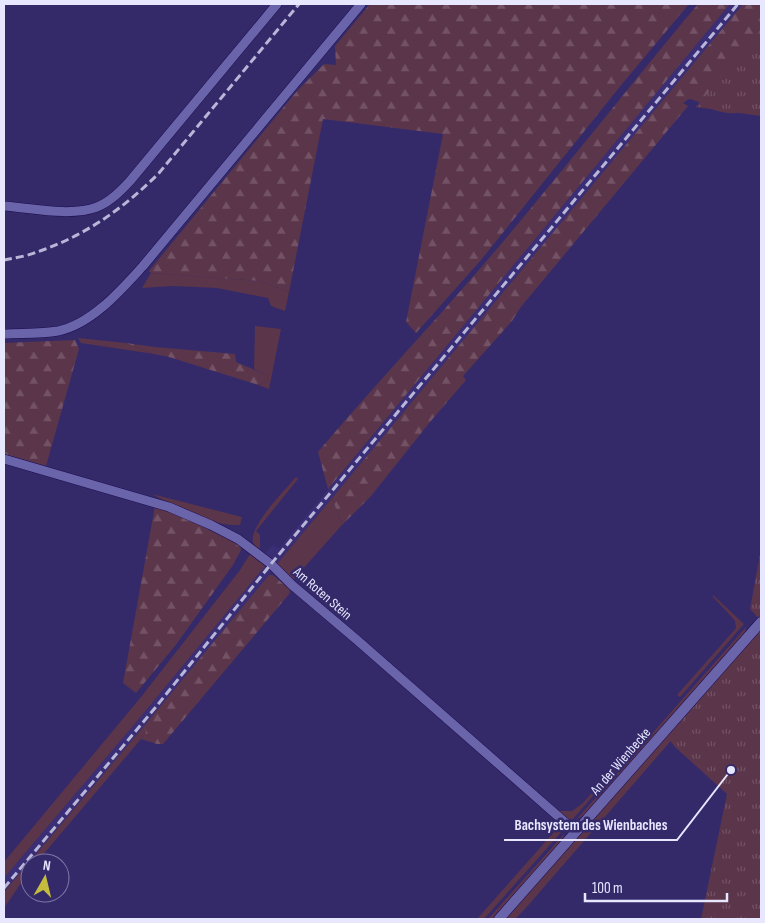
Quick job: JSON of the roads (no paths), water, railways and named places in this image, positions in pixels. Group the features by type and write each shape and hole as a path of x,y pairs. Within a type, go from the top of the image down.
{"street":[{"path":"4,206 78,211 96,207 108,201 130,181 277,4"},
{"path":"4,334 51,332 63,329 98,311 107,304 144,266 362,4"},
{"name":"Am Roten Stein","path":"4,459 169,507 238,539 271,564 292,585 358,640 576,832"},
{"name":"An der Wienbecke","path":"499,919 761,622"}],"railway":[{"path":"4,260 21,257 71,238 103,220 146,186 159,173 299,4"},
{"path":"4,888 155,708 271,564 738,4"}],"place":[{"name":"Bachsystem des Wienbaches","path":"731,770"}]}
